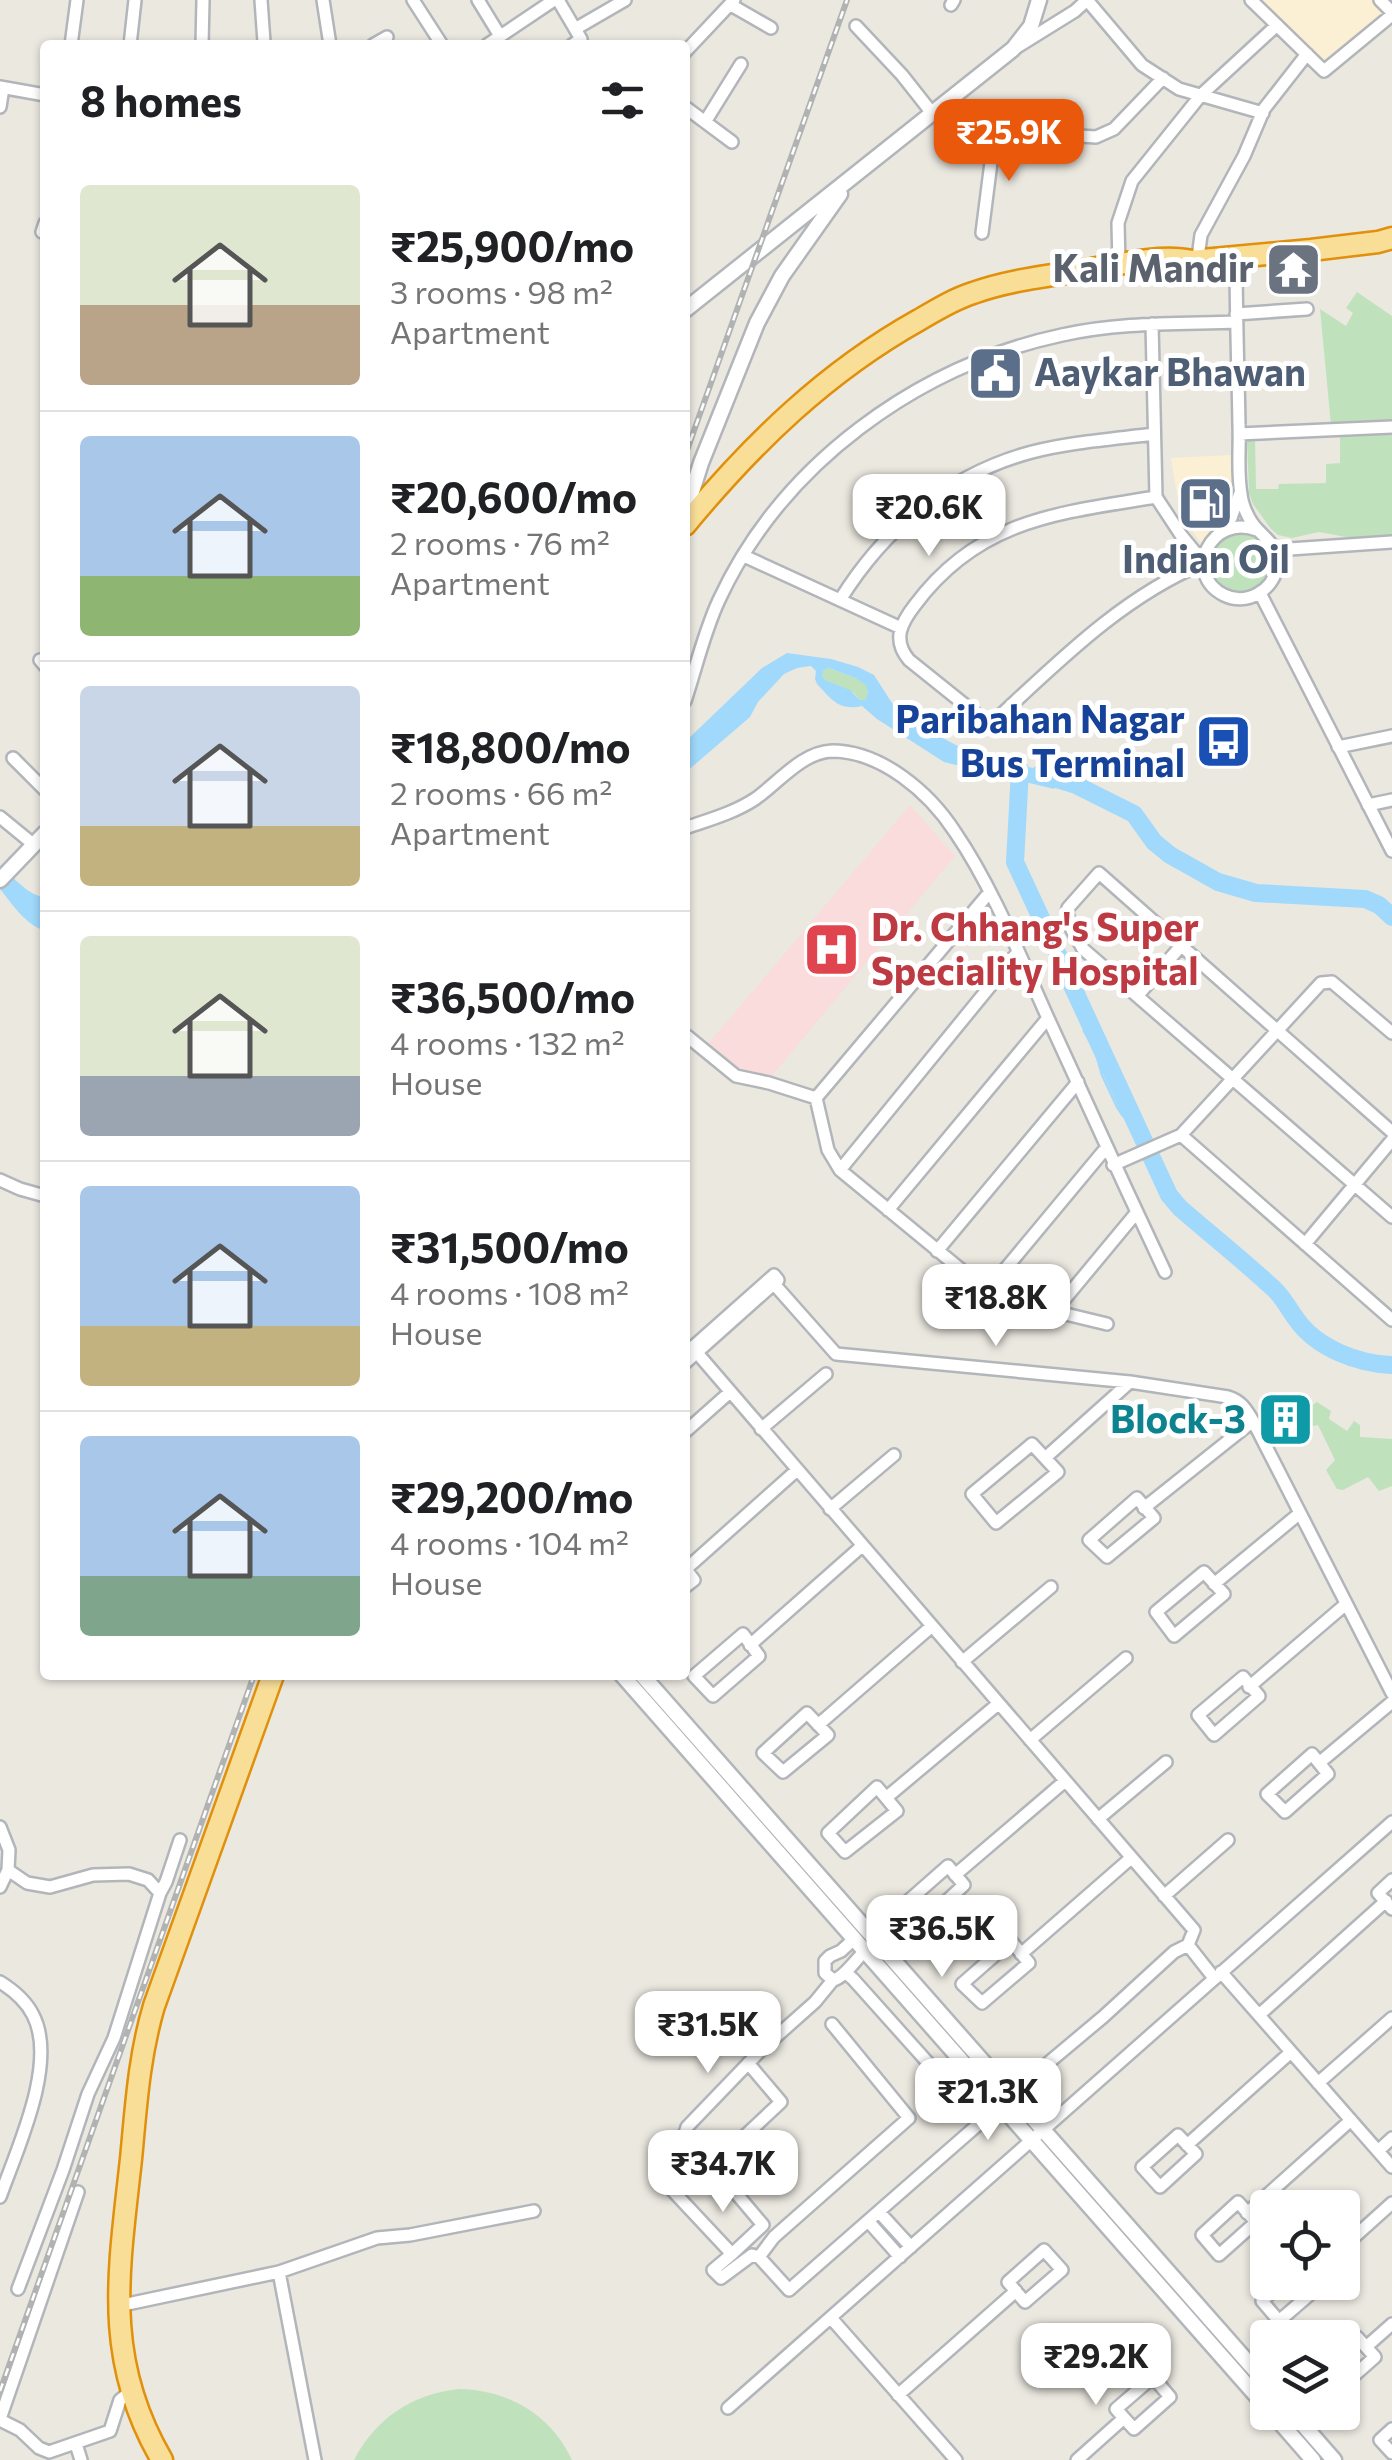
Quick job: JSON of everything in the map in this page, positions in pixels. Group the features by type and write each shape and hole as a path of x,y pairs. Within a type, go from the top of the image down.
{"highway":[{"path":"690,519 747,455 823,383 882,340 971,293 1023,279 1119,264 1392,229"},
{"path":"1190,254 1191,261 1392,238"},
{"path":"162,2460 141,2420 132,2392 121,2345 118,2306 142,2049 271,1680"}],"street":[{"path":"73,40 77,0"},
{"path":"131,40 135,0"},
{"path":"202,0 202,40"},
{"path":"261,0 264,40"},
{"path":"323,0 329,40"},
{"path":"413,0 439,40"},
{"path":"478,0 500,36"},
{"path":"494,40 556,0 580,40"},
{"path":"575,29 624,0"},
{"path":"1013,49 1030,26 1039,0"},
{"path":"690,306 1013,49 1087,0 1142,64 1162,78 1180,89 1262,114"},
{"path":"1251,0 1324,71 1392,13 1380,0"},
{"path":"690,47 733,3 770,28"},
{"path":"1119,264 1118,222 1132,181 1201,95 1277,25"},
{"path":"856,26 932,113"},
{"path":"383,40 387,38"},
{"path":"1190,254 1244,156 1262,114 1307,54"},
{"path":"705,122 741,64"},
{"path":"945,103 964,120 984,130 1096,137 1114,129 1162,78"},
{"path":"0,107 1,88 40,94"},
{"path":"690,111 732,142"},
{"path":"982,233 995,131"},
{"path":"690,498 757,322 782,276 852,177"},
{"path":"1204,563 1210,542 1231,518 1240,493 1236,256"},
{"path":"690,686 718,603 774,512 820,462 860,427 916,390 988,356 1038,340 1089,330 1307,309"},
{"path":"1152,324 1156,497 1204,563 1207,577 1220,593 1240,599 1260,593 1274,578 1277,564 1276,550 1258,530 1240,493"},
{"path":"1240,434 1392,427"},
{"path":"840,600 864,564 892,533 931,500 974,474 1050,448 1154,434"},
{"path":"1156,497 1052,514 991,538 935,581 912,609 901,628 899,641 906,656 990,725 1117,613 1177,574 1204,563"},
{"path":"1221,532 1239,526 1258,530"},
{"path":"1276,550 1392,542"},
{"path":"744,556 901,628"},
{"path":"1260,593 1392,851"},
{"path":"1338,748 1392,736"},
{"path":"690,826 753,800 790,770 827,751 850,753 876,762 900,775 924,796 956,832 989,892 1165,1272"},
{"path":"13,758 40,785"},
{"path":"1368,805 1392,800"},
{"path":"0,817 33,844"},
{"path":"0,880 40,838"},
{"path":"1392,1132 1098,873 1068,908 1077,940 1091,957 1392,1217"},
{"path":"816,1098 989,892"},
{"path":"1138,995 1181,946"},
{"path":"840,1170 1018,952"},
{"path":"1113,1164 1182,1135 1318,986 1329,981 1341,988 1392,1033"},
{"path":"888,1210 1048,1018"},
{"path":"690,1038 736,1076 816,1098"},
{"path":"937,1251 1078,1082"},
{"path":"816,1098 828,1150 840,1170 987,1290 1020,1303 1106,1324"},
{"path":"1182,1135 1392,1320"},
{"path":"1305,1244 1392,1140"},
{"path":"987,1290 1106,1148"},
{"path":"0,1180 40,1195"},
{"path":"1054,1312 1136,1212"},
{"path":"1011,2094 1174,1952 1188,1945 1194,1930 691,1351 774,1275 778,1280 774,1284 836,1354 1130,1382 1233,1398 1252,1420 1392,1693"},
{"path":"762,1429 826,1374"},
{"path":"1045,1458 1130,1382"},
{"path":"690,1428 730,1392"},
{"path":"1144,1508 1252,1420"},
{"path":"1032,1444 1045,1458 1058,1472 996,1523 972,1494 1032,1444"},
{"path":"830,1509 894,1455"},
{"path":"690,1565 797,1470"},
{"path":"1137,1498 1144,1508 1154,1518 1107,1557 1090,1540 1137,1498"},
{"path":"1214,1584 1300,1513"},
{"path":"750,1645 862,1546"},
{"path":"1204,1572 1214,1584 1224,1594 1174,1636 1156,1612 1204,1572"},
{"path":"962,1662 1051,1586"},
{"path":"1250,1686 1346,1604"},
{"path":"818,1725 932,1626"},
{"path":"743,1634 750,1645 758,1656 713,1696 694,1676 743,1634"},
{"path":"1030,1740 1126,1658"},
{"path":"1243,1677 1250,1686 1258,1696 1214,1734 1198,1715 1243,1677"},
{"path":"626,1680 859,1945 1250,2365"},
{"path":"646,1680 1011,2094 1037,2135 1250,2388"},
{"path":"1319,1763 1392,1702"},
{"path":"887,1797 998,1704"},
{"path":"807,1712 818,1725 828,1735 783,1772 762,1753 807,1712"},
{"path":"1312,1754 1319,1763 1328,1774 1285,1812 1267,1794 1312,1754"},
{"path":"1098,1819 1166,1762"},
{"path":"955,1876 1065,1781"},
{"path":"877,1786 887,1797 896,1811 844,1852 828,1834 877,1786"},
{"path":"728,2408 1392,1822"},
{"path":"0,1827 10,1850 8,1870 0,1887"},
{"path":"18,2289 88,2094 114,2038 180,1840"},
{"path":"1164,1896 1228,1840"},
{"path":"1022,1954 1131,1858"},
{"path":"948,1866 955,1876 964,1885 917,1928 898,1910 948,1866"},
{"path":"8,1870 27,1883 50,1888 93,1875 129,1874 148,1880 160,1893"},
{"path":"1259,2015 1389,1905 1378,1893 1392,1880"},
{"path":"1011,1942 1022,1954 1029,1963 982,2003 962,1984 1011,1942"},
{"path":"732,2254 673,2191 678,2154 687,2128 748,2063 815,2002 832,1980 846,1973 859,1945"},
{"path":"832,1980 825,1974 825,1961 859,1945"},
{"path":"1188,1945 1259,2015 1392,2167"},
{"path":"748,2063 781,2102 733,2147 726,2180 762,2226 713,2270 721,2278 752,2255 760,2257 789,2290 981,2122 846,1973"},
{"path":"0,1982 16,1992 33,2014 40,2038 40,2071 33,2105 0,2197"},
{"path":"1318,2083 1392,2018"},
{"path":"760,2257 774,2237 910,2118 832,2024"},
{"path":"1188,2145 1291,2052"},
{"path":"1247,2212 1351,2120"},
{"path":"1178,2134 1188,2145 1196,2154 1160,2187 1142,2167 1178,2134"},
{"path":"1378,2151 1392,2138"},
{"path":"78,2192 0,2419 20,2430 36,2446 54,2452 110,2431 120,2400 132,2392"},
{"path":"1238,2202 1247,2212 1256,2222 1220,2254 1202,2235 1238,2202"},
{"path":"1360,2232 1392,2203"},
{"path":"118,2306 279,2272 376,2238 410,2236 534,2211"},
{"path":"879,2212 911,2247"},
{"path":"868,2221 900,2257"},
{"path":"1044,2250 1062,2270 1026,2302 1016,2291 1008,2282 1044,2250"},
{"path":"279,2272 315,2460"},
{"path":"898,2395 1016,2291"},
{"path":"1264,2300 1279,2321 1303,2300"},
{"path":"831,2318 956,2460"},
{"path":"1366,2347 1392,2324"},
{"path":"1360,2340 1375,2357 1360,2370"},
{"path":"1152,2377 1170,2397 1134,2429 1124,2418 1116,2409 1152,2377"},
{"path":"1077,2460 1124,2418"},
{"path":"1392,2429 1380,2440 1392,2453"},
{"path":"1286,2430 1313,2460"},
{"path":"1308,2430 1334,2460"},
{"path":"76,2444 80,2460"}],"shaded area":[{"path":"1262,0 1382,0 1389,9 1324,60"},
{"name":"Indian Oil","path":"1231,455 1232,488 1226,508 1201,543 1185,521 1189,511 1177,495 1171,458"},
{"name":"Dr. Chhang's Super Speciality Hospital","path":"910,805 955,856 771,1077 736,1070 709,1043"}],"green space":[{"path":"1357,292 1392,316 1392,424 1331,425 1320,309 1346,326 1353,313 1346,308"},
{"path":"1392,434 1392,538 1319,532 1292,538 1278,535 1253,504 1247,439 1255,438 1256,489 1278,489 1279,484 1326,483 1326,464 1340,463 1340,436"},
{"path":"1241,533 1262,542 1271,563 1262,584 1241,593 1220,584 1211,563 1220,542"},
{"path":"829,668 867,685 865,700 825,680 822,675"},
{"path":"1317,1402 1331,1411 1329,1419 1347,1431 1354,1421 1360,1425 1360,1437 1392,1439 1392,1486 1379,1491 1368,1477 1343,1490 1337,1489 1326,1470 1335,1460 1318,1425 1305,1428 1297,1414"},
{"path":"459,2389 494,2394 526,2408 552,2430 572,2460 354,2460 373,2432 397,2411 426,2396"}],"water":[{"path":"787,653 831,659 874,675 892,703 971,753 1062,775 1054,789 944,762 862,706 836,703 817,684 816,671 811,666 784,674 758,702 750,717 690,769 690,737 762,668","holes":["829,668 866,685 868,693 865,700 860,700 822,675"]},
{"path":"0,866 40,896 40,929 25,919 0,889"}],"waterway":[{"path":"1020,770 1015,862 1169,1195 1274,1289 1316,1339 1352,1358 1392,1365"},
{"path":"1040,774 1076,785 1134,814 1154,842 1170,855 1218,882 1256,893 1365,899 1392,917"},
{"path":"1088,1016 1084,1031 1102,1075 1123,1116 1136,1125"}],"railway":[{"path":"690,442 847,0"},
{"path":"0,2391 252,1680"}],"place":[{"name":"Kali Mandir","path":"1293,269"},
{"name":"Aaykar Bhawan","path":"995,373"},
{"name":"Indian Oil","path":"1206,503"},
{"name":"Paribahan Nagar Bus Terminal","path":"1224,742"},
{"name":"Dr. Chhang's Super Speciality Hospital","path":"832,950"},
{"name":"Block-3","path":"1285,1420"}]}
